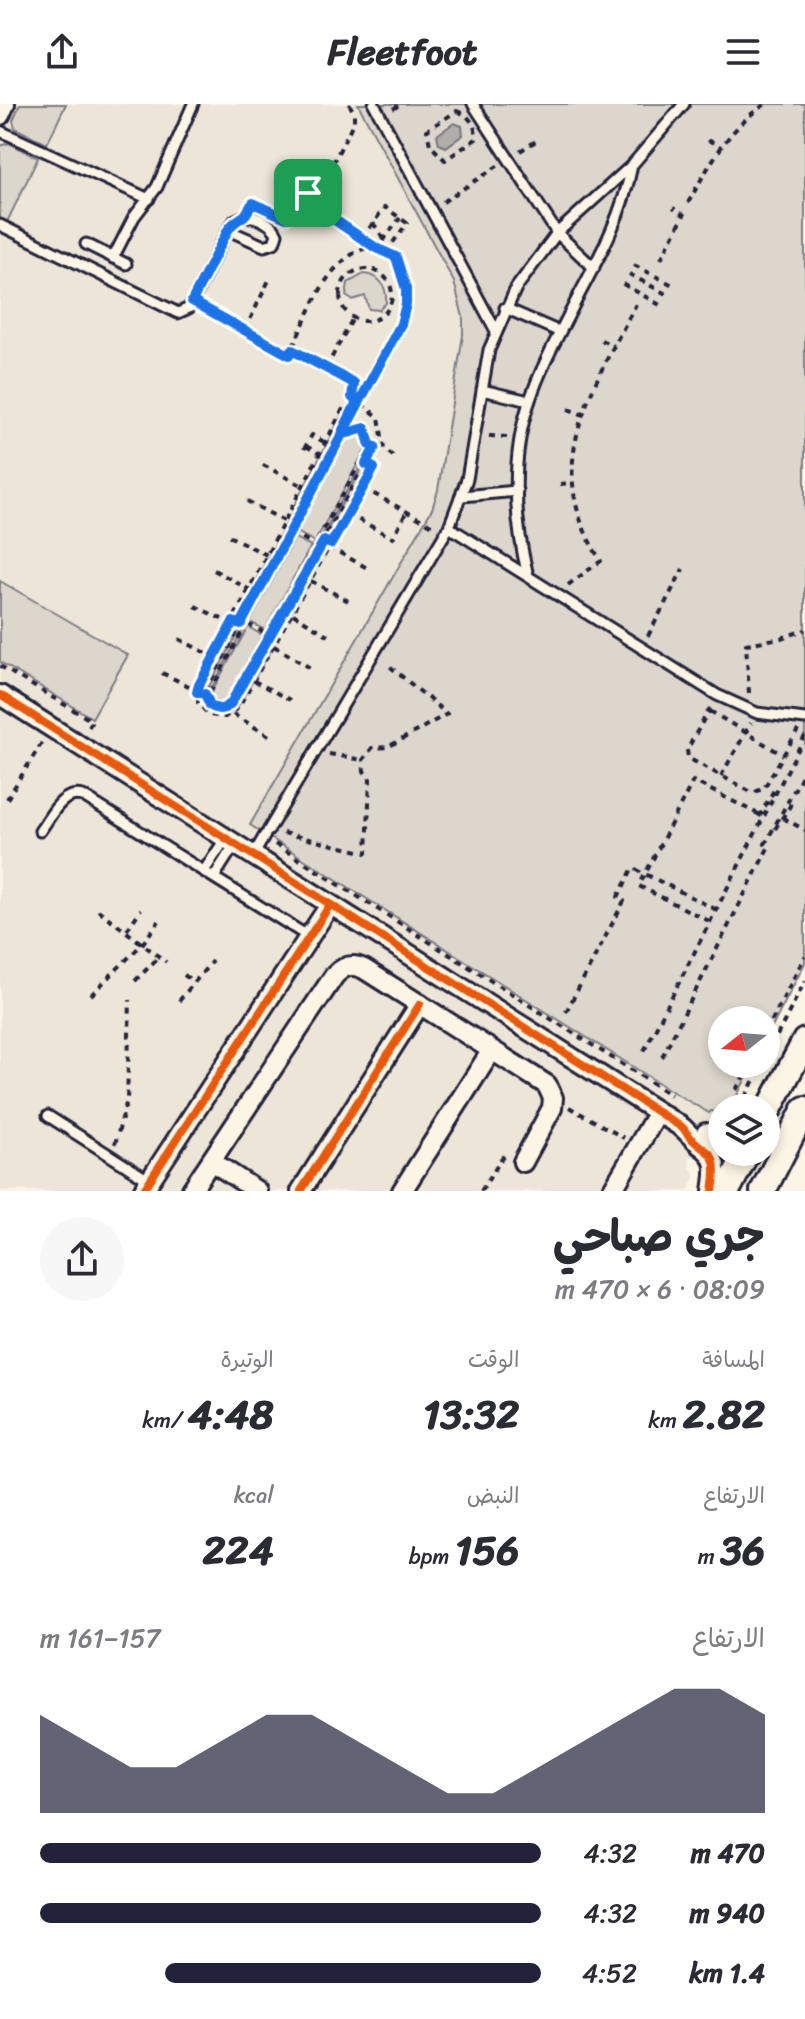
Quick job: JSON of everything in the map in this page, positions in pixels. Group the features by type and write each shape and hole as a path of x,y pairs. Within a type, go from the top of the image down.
{"main road":[{"path":"777,1094 805,1041"},
{"path":"763,1191 805,1109"},
{"path":"727,1191 740,1166"}],"street":[{"path":"0,115 5,104"},
{"path":"0,695 658,1112 701,1136 716,1165 713,1191"},
{"path":"146,1186 330,905"},
{"path":"191,1191 339,971 351,965 358,966 547,1085 553,1098 552,1108 523,1162"},
{"path":"301,1191 420,1004"},
{"path":"402,1191 492,1050"},
{"path":"612,1191 658,1112"},
{"path":"211,1161 257,1191"}],"lane":[{"path":"113,258 131,224 157,187 193,104"},
{"path":"374,104 496,331"},
{"path":"473,104 557,233 594,268"},
{"path":"253,856 448,530 462,496 482,390 496,331 505,308 528,268 557,233 632,165 684,104"},
{"path":"0,131 149,199"},
{"path":"528,576 519,533 517,491 521,438 529,401 620,213 632,165"},
{"path":"0,225 175,312 186,310 192,301 228,230 235,220 249,216 272,226 277,234 274,243 264,246 228,230"},
{"path":"86,244 126,264"},
{"path":"505,308 560,332"},
{"path":"482,390 529,401"},
{"path":"462,496 517,491"},
{"path":"448,530 528,576 717,695 757,713 804,719"},
{"path":"40,831 63,799 78,794 309,937"},
{"path":"204,871 230,841"},
{"path":"214,877 230,841"},
{"path":"48,1116 111,1156 146,1186"}],"path":[{"path":"205,694 244,625 334,448 346,431 365,428 370,445 286,608 228,700 222,704 215,703 211,690 346,431 357,402 401,324 406,304 406,289 396,257 317,208 316,197 352,126 354,112 349,104"},
{"path":"688,203 721,147 746,118 766,104"},
{"path":"457,111 470,119 476,139 445,160 432,147 427,130 457,111"},
{"path":"708,140 721,147"},
{"path":"431,210 536,141"},
{"path":"281,217 289,217 304,193 316,197"},
{"path":"192,301 289,355 335,269 356,254 382,249 407,223 385,207 362,238"},
{"path":"661,259 684,215 673,208"},
{"path":"382,249 383,241 400,218"},
{"path":"373,223 383,241"},
{"path":"634,265 673,285"},
{"path":"361,268 379,271 391,285 392,304 387,312 371,321 353,318 341,304 341,286 361,268"},
{"path":"629,274 668,295"},
{"path":"245,330 271,276"},
{"path":"623,284 662,306"},
{"path":"580,576 601,561 580,523 572,483 574,441 582,414 636,304"},
{"path":"326,368 353,318"},
{"path":"601,340 615,346"},
{"path":"292,350 354,383 352,397 379,417 384,449 393,456"},
{"path":"353,412 344,407 197,691 198,703 204,712 214,717 232,714 254,681 374,468 366,464"},
{"path":"568,409 582,414"},
{"path":"320,454 305,448 312,435 334,448"},
{"path":"475,435 521,438"},
{"path":"162,673 205,694 210,705 218,709 227,707 317,546 324,541 375,447 370,445"},
{"path":"263,465 303,486"},
{"path":"560,484 572,483"},
{"path":"363,488 448,530"},
{"path":"247,501 285,521"},
{"path":"348,514 393,538 407,511"},
{"path":"290,512 298,516"},
{"path":"292,532 317,546"},
{"path":"229,536 267,555"},
{"path":"324,541 371,570"},
{"path":"641,648 683,569"},
{"path":"214,570 259,591"},
{"path":"311,581 352,603"},
{"path":"195,606 232,623 244,625 312,669"},
{"path":"286,608 331,637"},
{"path":"748,688 746,644 805,630"},
{"path":"179,639 214,657"},
{"path":"267,832 367,853 370,779 364,771 363,760 372,748 388,747 446,715 387,664"},
{"path":"0,666 92,721 86,730"},
{"path":"254,681 290,700"},
{"path":"717,695 687,755 690,760 750,792 760,792 804,719"},
{"path":"204,712 210,705"},
{"path":"227,707 232,714 271,737"},
{"path":"709,710 783,755"},
{"path":"721,776 757,713"},
{"path":"644,1051 805,736"},
{"path":"7,799 40,745"},
{"path":"315,752 363,760"},
{"path":"662,1057 769,846 765,844 805,770"},
{"path":"709,921 639,886 693,781 760,815"},
{"path":"760,822 760,815 771,793 777,789"},
{"path":"773,830 790,806 791,797"},
{"path":"783,818 805,830"},
{"path":"267,832 671,1095"},
{"path":"566,1012 624,901 618,897 633,868 715,909"},
{"path":"126,931 141,909"},
{"path":"98,910 166,962"},
{"path":"91,995 143,943 159,921"},
{"path":"135,981 160,956"},
{"path":"779,1006 805,956"},
{"path":"179,1001 212,961"},
{"path":"184,975 194,982"},
{"path":"780,1030 805,981"},
{"path":"111,1156 127,1100 130,1000"},
{"path":"736,1090 742,1078"},
{"path":"553,1098 638,1146"}],"shaded area":[{"path":"0,104 805,104 805,963 780,1012 780,1006 708,1006 708,1078 746,1078 738,1094 708,1094 708,1129 694,1157 689,1156 690,1167 696,1176 688,1191 0,1191"},
{"path":"20,104 66,104 47,144 15,128 13,120"},
{"path":"358,104 805,104 805,963 780,1012 780,1006 708,1006 708,1078 746,1078 738,1094 708,1094 708,1112 250,825 432,509 438,490 463,335 463,317 454,282"},
{"path":"454,123 462,126 463,135 446,147 439,144 437,135"},
{"path":"9,143 38,158 7,222 0,219 0,146"},
{"path":"364,274 375,277 384,287 386,303 379,310 369,309 365,296 352,300 346,296 348,283"},
{"path":"345,409 351,412 333,446 327,443"},
{"path":"364,430 368,445 315,542 297,532 349,434"},
{"path":"343,432 346,433 296,528 294,526"},
{"path":"326,446 331,449 297,513 292,510"},
{"path":"371,447 373,448 317,544"},
{"path":"367,466 372,469 330,543 326,540"},
{"path":"291,515 296,517 258,589 253,586"},
{"path":"290,534 292,535 245,621"},
{"path":"295,538 311,546 265,630 250,622"},
{"path":"324,543 329,546 292,611 287,608"},
{"path":"315,547 317,549 266,635"},
{"path":"0,581 128,655 92,718 0,662"},
{"path":"233,624 238,627 203,691 199,691"},
{"path":"241,627 244,628 209,693 217,705 229,700 264,638 267,639 230,702 223,707 214,706 209,703 206,692"},
{"path":"248,627 262,635 227,698 222,702 215,701 213,689"},
{"path":"268,642 274,645 238,706 230,713 228,708"}],"cycle path":[{"path":"0,695 683,1128 713,1158 713,1191"},
{"path":"143,1191 330,905"},
{"path":"301,1191 420,1004"}],"route":[{"path":"308,193 302,194 291,215 286,218 250,204 244,216 235,220 228,230 192,301 289,355 292,350 354,383 352,397 357,402 343,430 348,433 365,428 370,445 375,447 366,464 374,468 331,544 324,541 231,703 218,709 210,705 205,694 197,692 199,685 233,622 240,626 357,402 401,324 406,304 404,277 396,257 376,248 317,208 316,197 308,193"}]}
